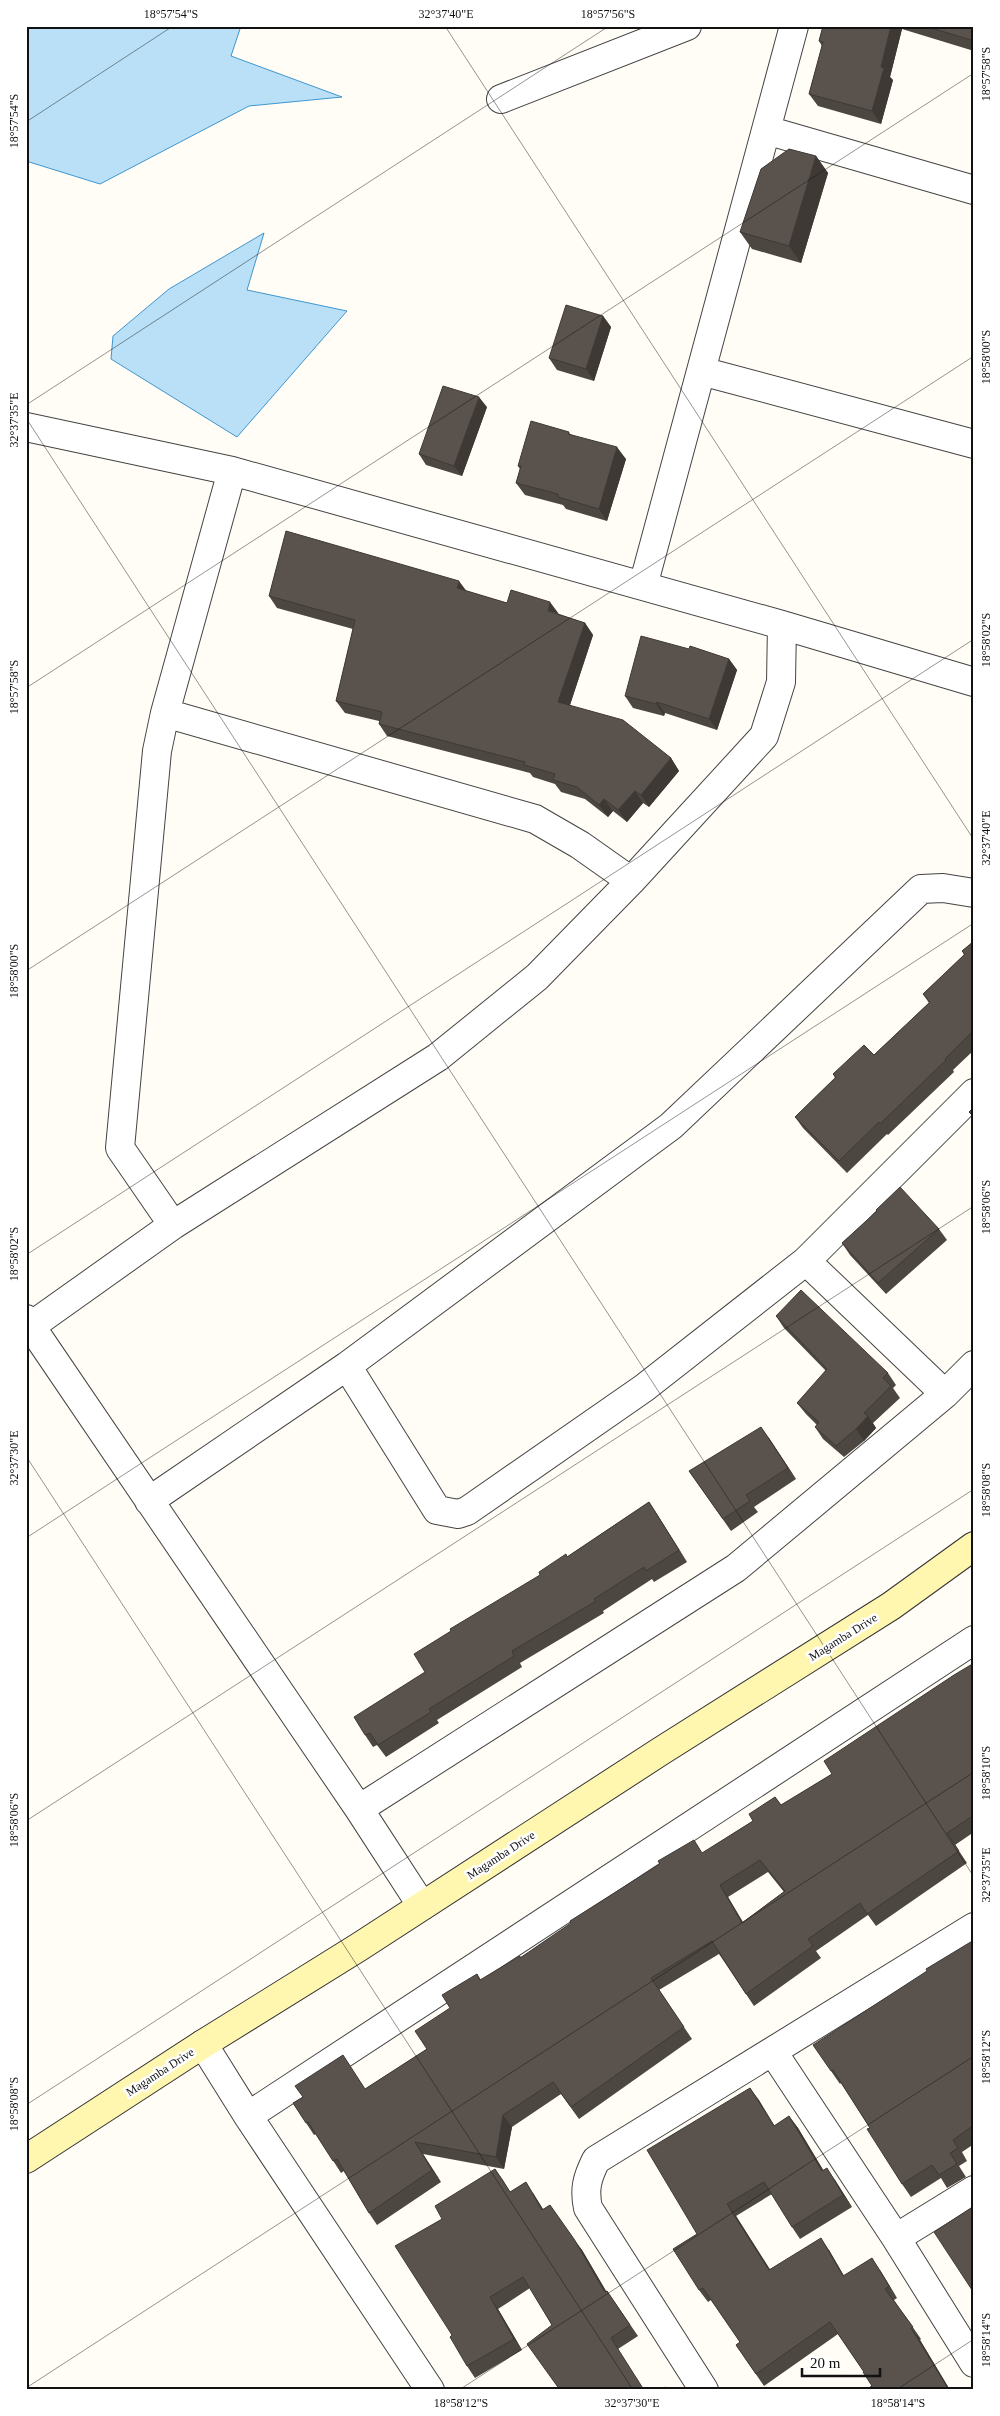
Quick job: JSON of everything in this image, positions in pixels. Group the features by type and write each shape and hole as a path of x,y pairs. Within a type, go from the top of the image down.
{"street":[{"path":"501,99 687,26"},
{"path":"643,586 794,26"},
{"path":"766,130 974,190"},
{"path":"701,371 974,444"},
{"path":"26,427 232,471 782,625 974,682"},
{"path":"172,1225 120,1148 157,750 165,712 232,471"},
{"path":"422,1906 359,1809 29,1322 172,1225 438,1057 537,977 631,881 764,736 781,682 782,625"},
{"path":"165,712 535,820 580,846 631,881"},
{"path":"149,1501 347,1366 672,1126 921,890 943,888 974,893"},
{"path":"347,1366 437,1510 458,1514 476,1506 636,1394 806,1261 974,1093"},
{"path":"806,1261 945,1394"},
{"path":"359,1809 736,1568 945,1394 974,1365"},
{"name":"Magamba Drive","path":"26,2159 661,1751 891,1606 974,1546"},
{"path":"248,2116 974,1640"},
{"path":"704,2390 599,2229 588,2208 585,2196 586,2180 596,2160 974,1927"},
{"path":"203,2044 248,2116 430,2390"},
{"path":"772,2052 896,2238 974,2362"},
{"path":"896,2238 974,2190"}],"water":[{"path":"26,26 241,26 231,56 342,97 249,106 100,184 26,161"},
{"path":"264,233 247,290 347,311 237,437 111,359 113,336 169,289"}],"building":[{"path":"823,26 891,26 881,67 884,68 872,111 809,94 823,42 819,41"},
{"path":"925,26 974,26 974,41"},
{"path":"789,149 816,156 789,246 740,232 761,169"},
{"path":"566,305 603,316 586,369 549,358"},
{"path":"443,386 479,397 454,466 419,454"},
{"path":"531,421 569,432 568,434 617,447 599,509 558,497 558,494 516,483 521,466 518,466"},
{"path":"286,531 459,581 457,588 507,603 511,590 550,602 548,611 585,623 558,702 623,720 671,758 641,795 635,791 618,810 604,799 599,805 577,787 553,780 555,774 524,765 525,762 379,724 382,712 336,701 355,620 269,596"},
{"path":"641,636 689,649 690,646 729,659 709,719 657,702 656,704 625,696"},
{"path":"974,941 974,1030 946,1060 839,1161 795,1117 836,1077 833,1074 864,1045 874,1055 930,1002 923,994 965,954 962,951"},
{"path":"974,1107 974,1117 969,1112"},
{"path":"900,1187 939,1229 878,1283 842,1243"},
{"path":"801,1290 888,1373 883,1378 891,1386 864,1413 868,1416 836,1446 815,1427 819,1422 797,1403 827,1369 776,1316"},
{"path":"761,1427 788,1468 746,1495 750,1501 723,1519 689,1471"},
{"path":"649,1502 679,1550 646,1571 644,1567 594,1599 596,1601 512,1651 514,1656 429,1709 431,1712 378,1745 370,1733 365,1735 354,1717 425,1672 414,1654 451,1631 450,1629 540,1575 539,1572 566,1554 567,1557"},
{"path":"974,1663 974,1815 947,1833 959,1851 867,1914 860,1903 808,1939 813,1946 746,1994 712,1941 651,1978 684,2027 571,2107 553,2082 503,2115 496,2157 415,2142 432,2170 369,2213 337,2159 333,2161 308,2122 306,2123 293,2103 303,2097 295,2086 343,2055 365,2089 427,2049 415,2031 450,2008 442,1995 477,1974 480,1980 520,1956 520,1958 571,1923 570,1921 660,1864 658,1861 694,1840 702,1853 753,1821 749,1814 775,1797 781,1805 832,1774 824,1761","holes":["760,1860 785,1891 742,1923 720,1885"]},
{"path":"974,1940 974,2125 953,2140 958,2148 950,2153 957,2164 939,2175 932,2165 902,2184 867,2129 870,2128 833,2070 831,2071 813,2045 927,1971 926,1969"},
{"path":"750,2088 774,2126 789,2116 822,2171 827,2168 843,2195 792,2227 764,2182 727,2204 769,2270 821,2238 843,2276 872,2258 889,2286 885,2289 913,2327 911,2328 949,2390 865,2390 872,2386 830,2322 756,2374 736,2345 740,2342 703,2288 699,2290 673,2249 697,2234 647,2150"},
{"path":"495,2169 510,2192 526,2182 542,2210 550,2205 574,2239 605,2292 607,2291 630,2325 611,2338 644,2390 560,2390 527,2344 552,2325 523,2277 490,2297 514,2339 467,2366 450,2337 452,2335 395,2246 442,2219 435,2206"},
{"path":"974,2206 974,2293 934,2232"}]}
